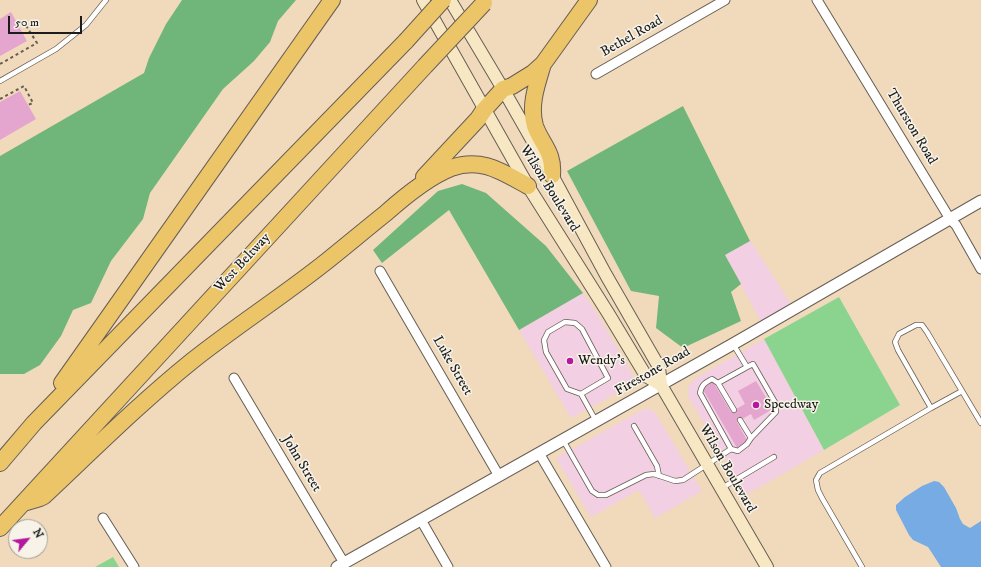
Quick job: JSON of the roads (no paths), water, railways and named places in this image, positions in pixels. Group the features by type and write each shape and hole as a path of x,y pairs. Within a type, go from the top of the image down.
{"highway":[{"path":"34,423 332,0"},
{"path":"0,463 34,423 406,41 443,0"},
{"path":"552,175 551,158 535,126 533,116 536,86 544,64 589,0"},
{"name":"West Beltway","path":"0,528 425,66 486,2"},
{"path":"411,192 478,119 503,89 512,86 544,64"},
{"path":"23,504 44,496 149,398 192,361 325,262 411,192 440,173 465,165 480,165 494,168 528,186"}],"main road":[{"name":"Wilson Boulevard","path":"423,0 528,186 646,376 661,385"},
{"name":"Wilson Boulevard","path":"450,0 552,175 606,275 659,367 661,385 767,567"}],"street":[{"name":"Bethel Road","path":"596,74 725,0"},
{"name":"Thurston Road","path":"817,0 981,269"},
{"name":"Firestone Road","path":"341,565 734,344 981,201"},
{"name":"Luke Street","path":"380,271 499,476"},
{"name":"John Street","path":"234,378 341,565"},
{"path":"540,454 606,567"},
{"path":"103,518 134,567"},
{"path":"421,520 448,567"}],"lane":[{"path":"0,81 56,49 86,24 106,0"},
{"path":"581,394 608,378 582,329 575,323 565,322 548,332 544,340 546,352 567,389 581,394 596,421"},
{"path":"931,408 895,342 899,334 916,325 922,326 927,332 981,423"},
{"path":"734,344 747,367"},
{"path":"563,440 592,491 598,495 606,495 646,475 654,474 675,481 683,480 731,449 738,451 747,444 776,412 776,404 753,364 719,386"},
{"path":"731,449 729,440 716,416 704,396 700,393 701,387 712,379 719,386 724,397 732,408"},
{"path":"862,567 820,494 816,480 820,473 962,391"},
{"path":"740,420 744,431 751,438"},
{"path":"634,426 657,466 659,476"},
{"path":"721,489 774,457"}],"water":[{"path":"934,481 939,482 944,487 963,524 970,528 981,521 981,567 941,567 928,547 913,540 909,535 896,510 896,505 922,486"}],"place":[{"name":"Wendy's","path":"570,361"},
{"name":"Speedway","path":"756,405"}]}
